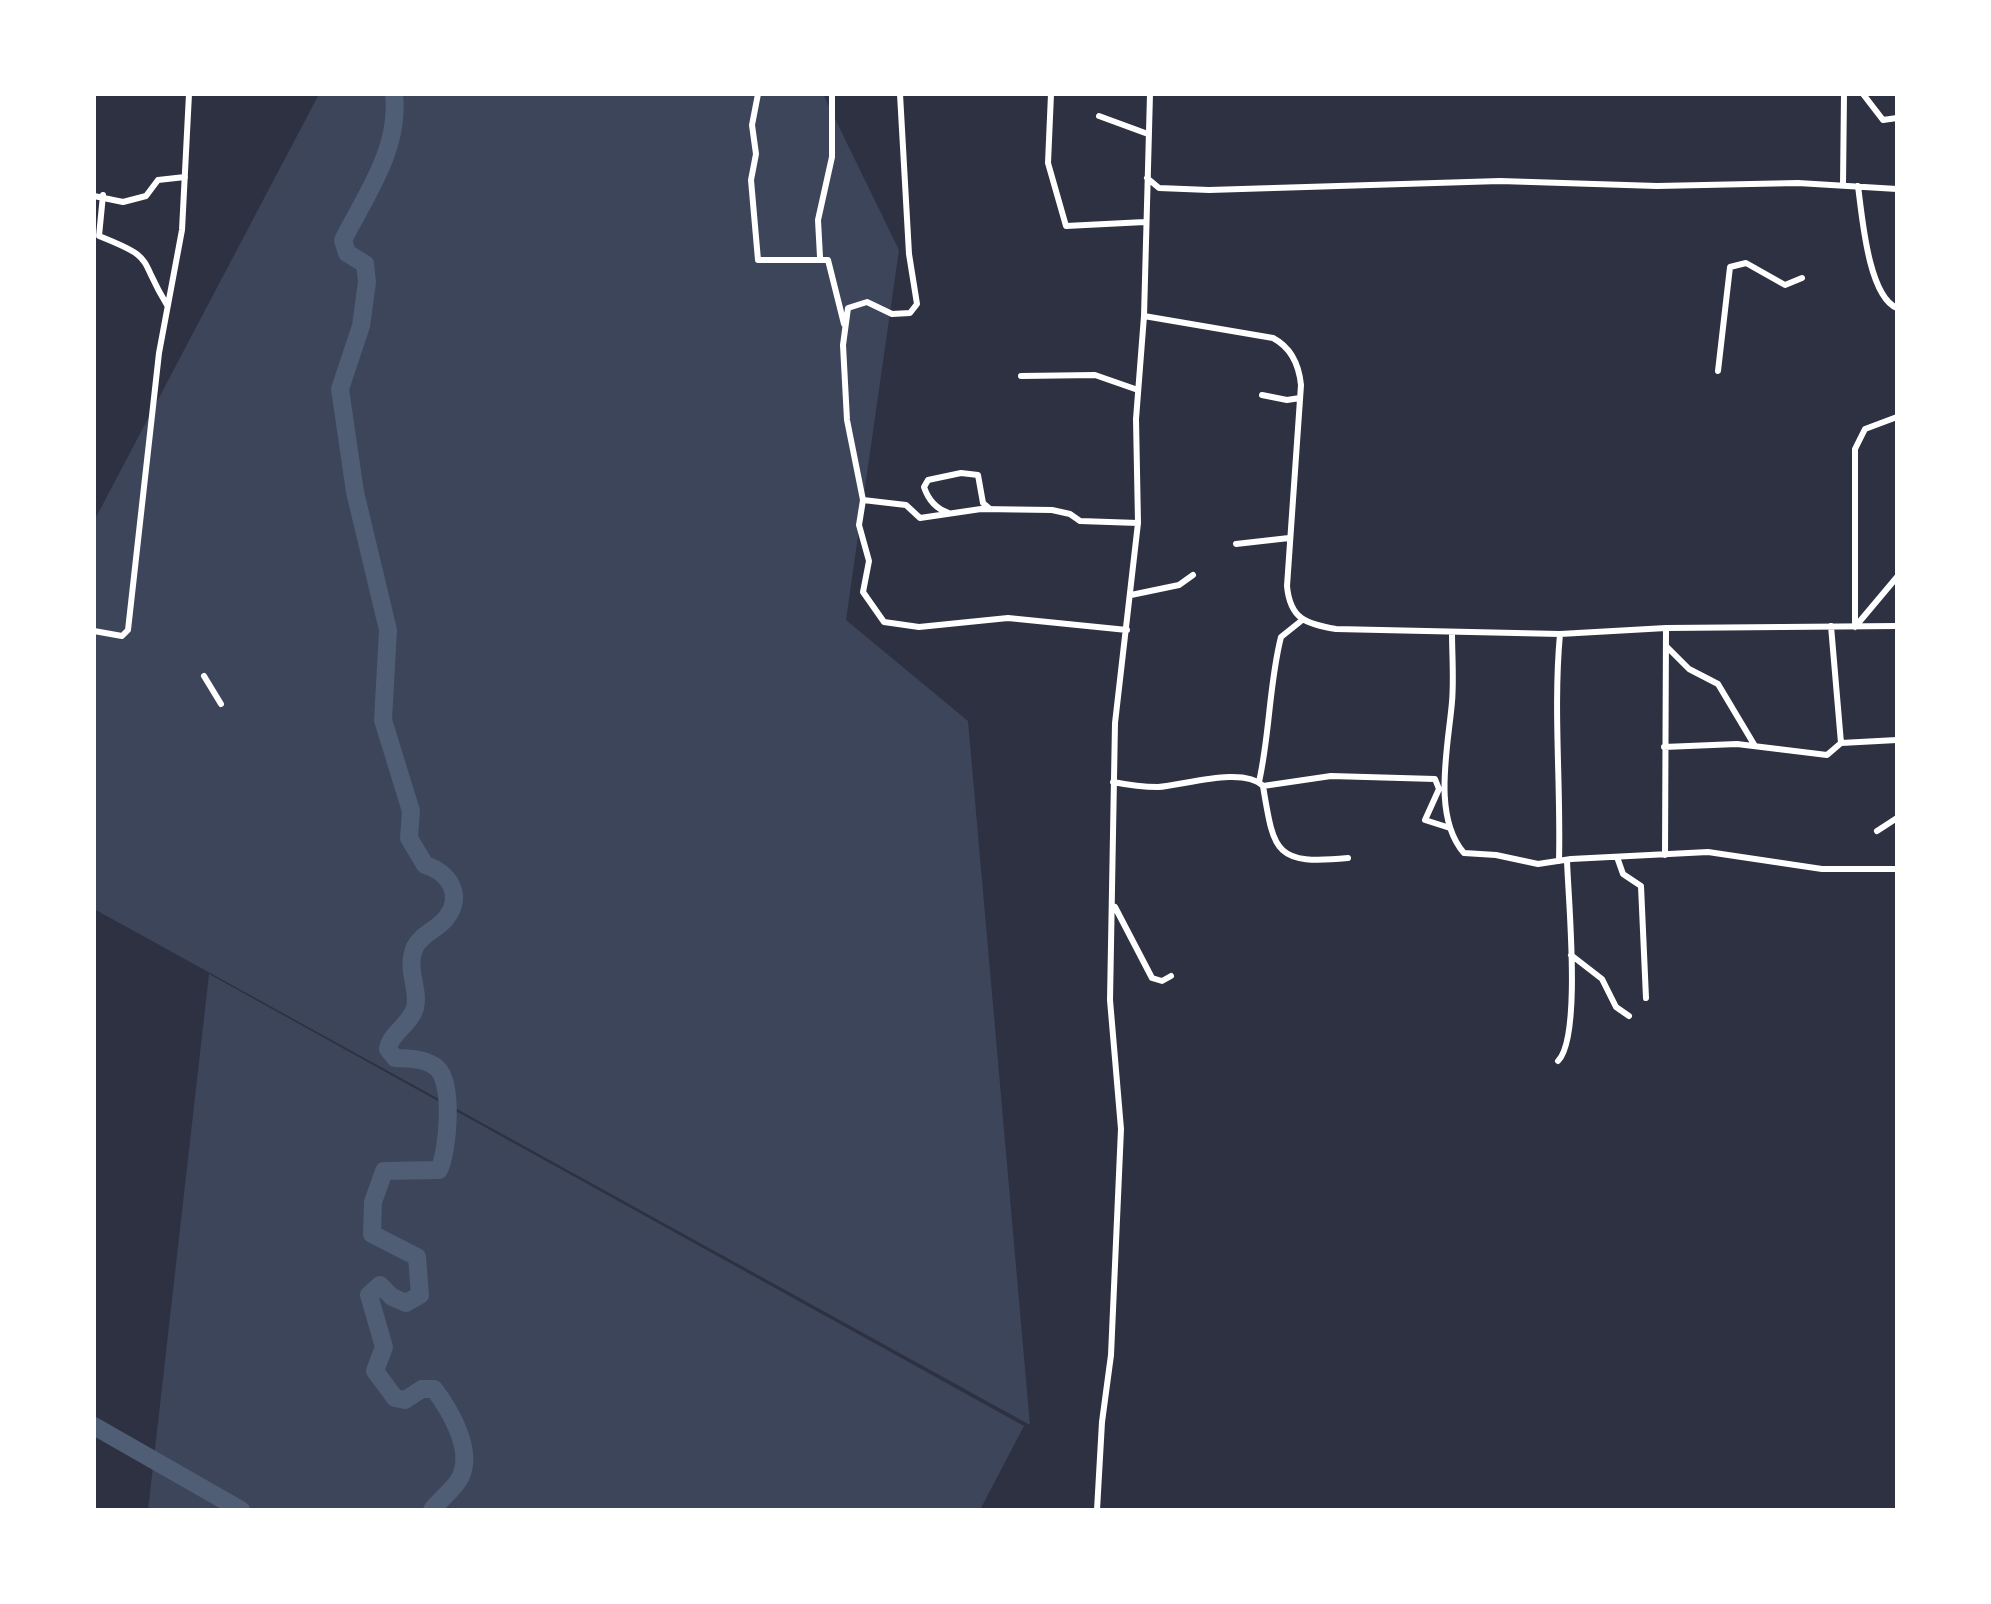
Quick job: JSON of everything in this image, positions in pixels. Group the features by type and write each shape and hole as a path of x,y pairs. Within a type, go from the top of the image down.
{"street":[{"path":"94,631 122,636 128,630 134,546 168,306 182,230 189,94"},
{"path":"758,94 752,125 756,159 751,180 758,260 820,257 830,263 844,324 847,420 863,500 859,525 869,561 863,592 884,622 919,627 1008,618 1127,630"},
{"path":"820,257 818,220 832,157 832,94"},
{"path":"844,324 848,308 867,302 892,314 910,313 917,308 909,254 900,94"},
{"path":"1051,94 1048,163 1066,226 1145,222"},
{"path":"1097,1510 1102,1422 1111,1355 1121,1129 1110,1000 1115,723 1138,523 1134,468 1144,316 1150,94"},
{"path":"1843,185 1844,94"},
{"path":"1863,94 1883,120 1897,118"},
{"path":"1099,116 1148,134"},
{"path":"94,196 103,195 123,202 146,196 158,180 185,177"},
{"path":"1147,178 1159,188 1209,190 1500,181 1657,186 1774,183 1897,189"},
{"path":"1858,186 1878,287 1885,301 1897,308"},
{"path":"103,195 99,236 127,244 141,254 168,306"},
{"path":"1718,371 1730,267 1739,262 1746,263 1785,285 1802,278"},
{"path":"1144,316 1212,325 1278,340 1295,361 1300,375 1300,398 1289,538 1288,597 1291,610 1301,621 1336,629 1560,634 1666,628 1897,626"},
{"path":"1021,376 1095,375 1138,390"},
{"path":"1262,395 1287,400 1300,398"},
{"path":"1855,627 1857,442 1868,427 1897,417"},
{"path":"951,514 939,510 926,494 924,487 928,480 961,473 978,475 984,506 993,511"},
{"path":"863,500 906,505 920,518 993,511 1052,510 1070,514 1080,521 1138,523"},
{"path":"1236,544 1289,538"},
{"path":"1131,595 1179,585 1193,575"},
{"path":"1855,627 1897,577"},
{"path":"1301,621 1281,637 1272,683 1271,720 1261,784 1273,837 1285,852 1310,861 1348,858"},
{"path":"1831,626 1841,743"},
{"path":"1665,855 1666,628"},
{"path":"1452,632 1446,804 1449,826 1464,853 1496,855 1529,864 1717,853 1822,869 1897,869"},
{"path":"1558,1061 1566,1053 1572,995 1556,684 1560,634"},
{"path":"1667,646 1689,669 1718,684 1755,746"},
{"path":"204,676 221,704"},
{"path":"1664,747 1755,746 1827,755 1841,743 1897,740"},
{"path":"1113,782 1150,787 1244,777 1261,784 1331,776 1435,779 1439,789 1425,820 1453,829"},
{"path":"1877,831 1897,818"},
{"path":"1617,857 1623,874 1641,886 1646,998"},
{"path":"1113,904 1152,978 1162,981 1171,976"},
{"path":"1571,955 1602,979 1616,1007 1629,1016"}],"shaded area":[{"path":"319,94 823,94 899,250 846,620 968,721 1030,1425 94,909 94,521"},
{"path":"209,974 1024,1426 980,1510 148,1510"}],"waterway":[{"path":"394,94 395,114 387,152 343,240 347,253 365,264 367,282 361,326 340,389 355,492 388,630 383,720 411,811 409,838 425,865 447,878 454,892 447,917 415,947 411,963 415,1008 392,1038 388,1049 395,1058 427,1062 437,1068 442,1076 448,1118 442,1161 439,1170 384,1171 373,1202 372,1234 417,1257 420,1295 406,1303 392,1297 380,1285 369,1295 384,1347 375,1371 395,1398 405,1400 422,1389 434,1389 453,1419 462,1442 464,1465 461,1476 432,1510"},
{"path":"94,1426 241,1510"}]}
